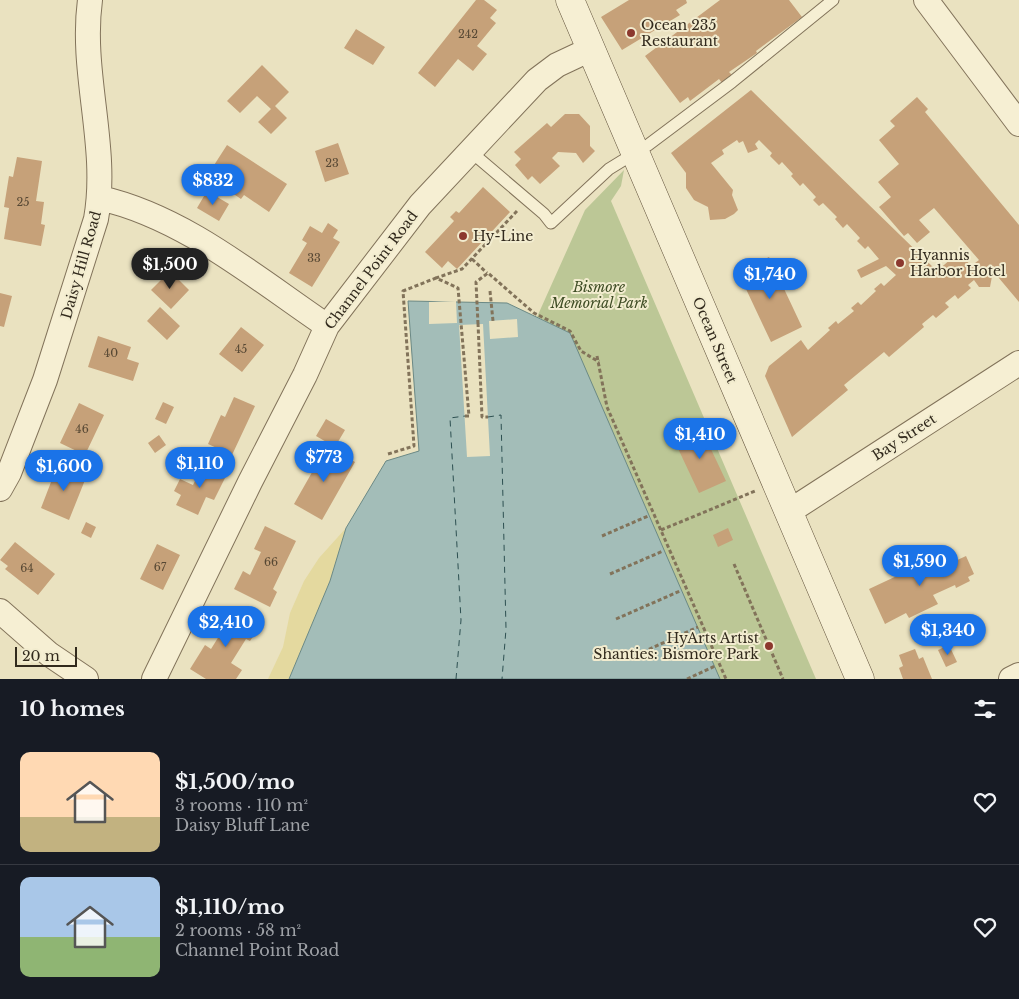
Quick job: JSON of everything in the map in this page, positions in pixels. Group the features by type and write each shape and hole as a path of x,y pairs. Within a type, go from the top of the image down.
{"main road":[{"name":"Ocean Street","path":"570,0 860,679"}],"street":[{"name":"Daisy Hill Road","path":"0,489 9,473 45,380 91,237 100,198 99,161 88,39 90,0"},
{"path":"926,0 1019,124"},
{"name":"Channel Point Road","path":"154,679 327,326 420,205 470,151 546,72 591,49"},
{"path":"100,198 130,205 175,226 327,326"},
{"name":"Bay Street","path":"790,512 1019,364"},
{"path":"0,611 49,654 86,679"},
{"path":"1011,679 1019,675"}],"lane":[{"path":"470,151 544,214 551,223 609,169 634,153 765,56 833,0"}],"path":[{"path":"388,454 414,446 403,291 462,269 518,210 544,214"},
{"path":"472,258 534,313 570,331 581,351 599,362"},
{"path":"488,274 476,282 482,418 488,417"},
{"path":"436,278 458,288 469,416 465,416"},
{"path":"490,291 493,321"},
{"path":"596,356 599,362 607,407 726,679"},
{"path":"661,530 777,483"},
{"path":"602,536 648,516"},
{"path":"610,574 663,551"},
{"path":"734,564 783,679"},
{"path":"616,619 680,591"},
{"path":"643,652 698,627"},
{"path":"687,679 715,666"}],"green space":[{"name":"Bismore Memorial Park","path":"624,170 621,186 611,201 816,679 719,679 568,332 537,317 585,210"}],"sand":[{"path":"346,528 330,581 289,679 268,679 283,647 290,613 304,581 319,558"}],"water":[{"path":"408,301 507,303 570,333 720,679 289,679 330,581 346,528 386,461 419,451"}],"pier":[{"path":"456,301 457,323 429,324 429,302"},
{"path":"517,319 518,337 490,339 489,321"},
{"path":"483,324 490,456 467,457 459,325"}],"building":[{"path":"476,0 484,0 497,10 490,18 496,23 477,46 487,54 473,71 458,59 435,87 418,73"},
{"name":"Ocean 235 Restaurant","path":"629,0 686,0 687,3 676,10 680,15 622,50 601,17"},
{"path":"720,0 789,0 802,17 756,51 757,53 729,72 732,75 722,83 719,79 690,101 688,97 680,103 645,56"},
{"path":"356,29 385,47 373,65 344,48"},
{"path":"262,65 289,92 275,106 287,118 271,134 258,122 271,109 257,96 240,113 227,101"},
{"name":"Hyannis Harbor Hotel","path":"751,90 937,271 959,252 971,266 979,260 934,208 919,220 930,232 917,243 908,233 904,236 879,207 891,197 878,182 899,164 879,140 895,126 890,121 917,97 928,109 925,112 1019,225 1019,302 993,271 990,287 979,287 974,280 968,285 971,288 958,299 955,295 945,303 949,307 936,318 933,315 922,324 924,327 889,357 884,352 844,385 848,390 792,437 765,376 769,366 801,340 808,350 830,330 828,328 836,321 838,324 854,311 851,308 858,302 861,305 876,291 874,289 881,283 884,286 896,275 886,266 861,278 857,270 879,259 868,246 865,249 857,241 860,238 847,224 843,228 835,219 837,217 823,203 819,206 813,200 816,197 803,183 800,186 791,176 793,174 782,162 779,165 770,156 772,153 759,140 755,144 758,149 748,153 743,141 739,143 737,140 722,150 724,154 711,163 733,190 732,195 738,210 734,214 725,219 710,220 708,207 694,200 686,188 686,173 671,153"},
{"path":"565,114 579,114 590,126 590,146 595,151 583,163 576,153 558,152 552,158 560,166 540,184 532,176 528,180 515,165 521,159 514,152 547,123 551,127"},
{"path":"338,143 349,174 325,182 315,151"},
{"path":"227,145 287,184 269,212 244,195 241,199 207,176"},
{"path":"17,157 42,161 36,201 44,202 41,224 45,225 41,246 4,239 9,208 4,207 9,176 13,177"},
{"name":"Hy-Line","path":"483,187 510,212 457,269 448,261 442,268 425,252 454,221 450,217 456,211 459,213"},
{"path":"207,191 229,204 219,221 197,208"},
{"path":"328,223 338,230 333,238 340,242 312,287 289,273 307,243 302,240 310,226 322,233"},
{"path":"769,257 802,327 771,342 738,272"},
{"path":"170,271 189,290 171,309 151,290"},
{"path":"0,293 12,296 4,327 0,326"},
{"path":"160,307 180,326 167,340 147,321"},
{"path":"241,327 264,345 242,372 219,354"},
{"path":"98,336 131,347 127,359 139,363 133,381 88,367"},
{"path":"234,397 255,406 232,455 208,444 221,415 225,417"},
{"path":"163,402 174,407 166,424 155,419"},
{"path":"79,403 104,415 85,455 60,443"},
{"path":"326,419 345,430 335,447 316,436"},
{"path":"701,428 726,481 699,493 674,440"},
{"path":"159,435 166,445 155,453 148,443"},
{"path":"327,446 355,462 322,520 294,504"},
{"path":"204,463 227,474 214,500 206,497 198,515 176,505 181,495 174,491 180,479 193,485"},
{"path":"58,464 87,475 69,520 41,508"},
{"path":"86,522 96,527 91,538 81,533"},
{"path":"265,526 296,541 273,589 277,592 270,607 234,589 243,571 250,575 261,552 254,549"},
{"path":"728,528 733,540 718,547 713,535"},
{"path":"15,542 55,574 38,595 5,569 8,566 0,560"},
{"path":"157,544 180,555 163,590 140,579"},
{"path":"948,552 953,562 966,556 974,574 968,577 970,581 956,588 955,585 933,595 938,604 909,618 906,613 885,624 869,589"},
{"path":"229,607 260,626 250,641 246,639 231,663 242,670 236,679 206,679 190,669 205,645 211,649 226,625 220,622"},
{"path":"949,645 957,662 946,667 938,650"},
{"path":"915,649 919,659 923,657 932,679 903,679 899,668 903,666 899,655"}],"ferry route":[{"path":"488,417 501,415 506,629 502,679"},
{"path":"456,679 461,620 450,418 465,416"}],"place":[{"name":"Ocean 235 Restaurant","path":"631,33"},
{"name":"Hy-Line","path":"463,236"},
{"name":"Hyannis Harbor Hotel","path":"900,263"},
{"name":"HyArts Artist Shanties: Bismore Park","path":"769,646"}]}
